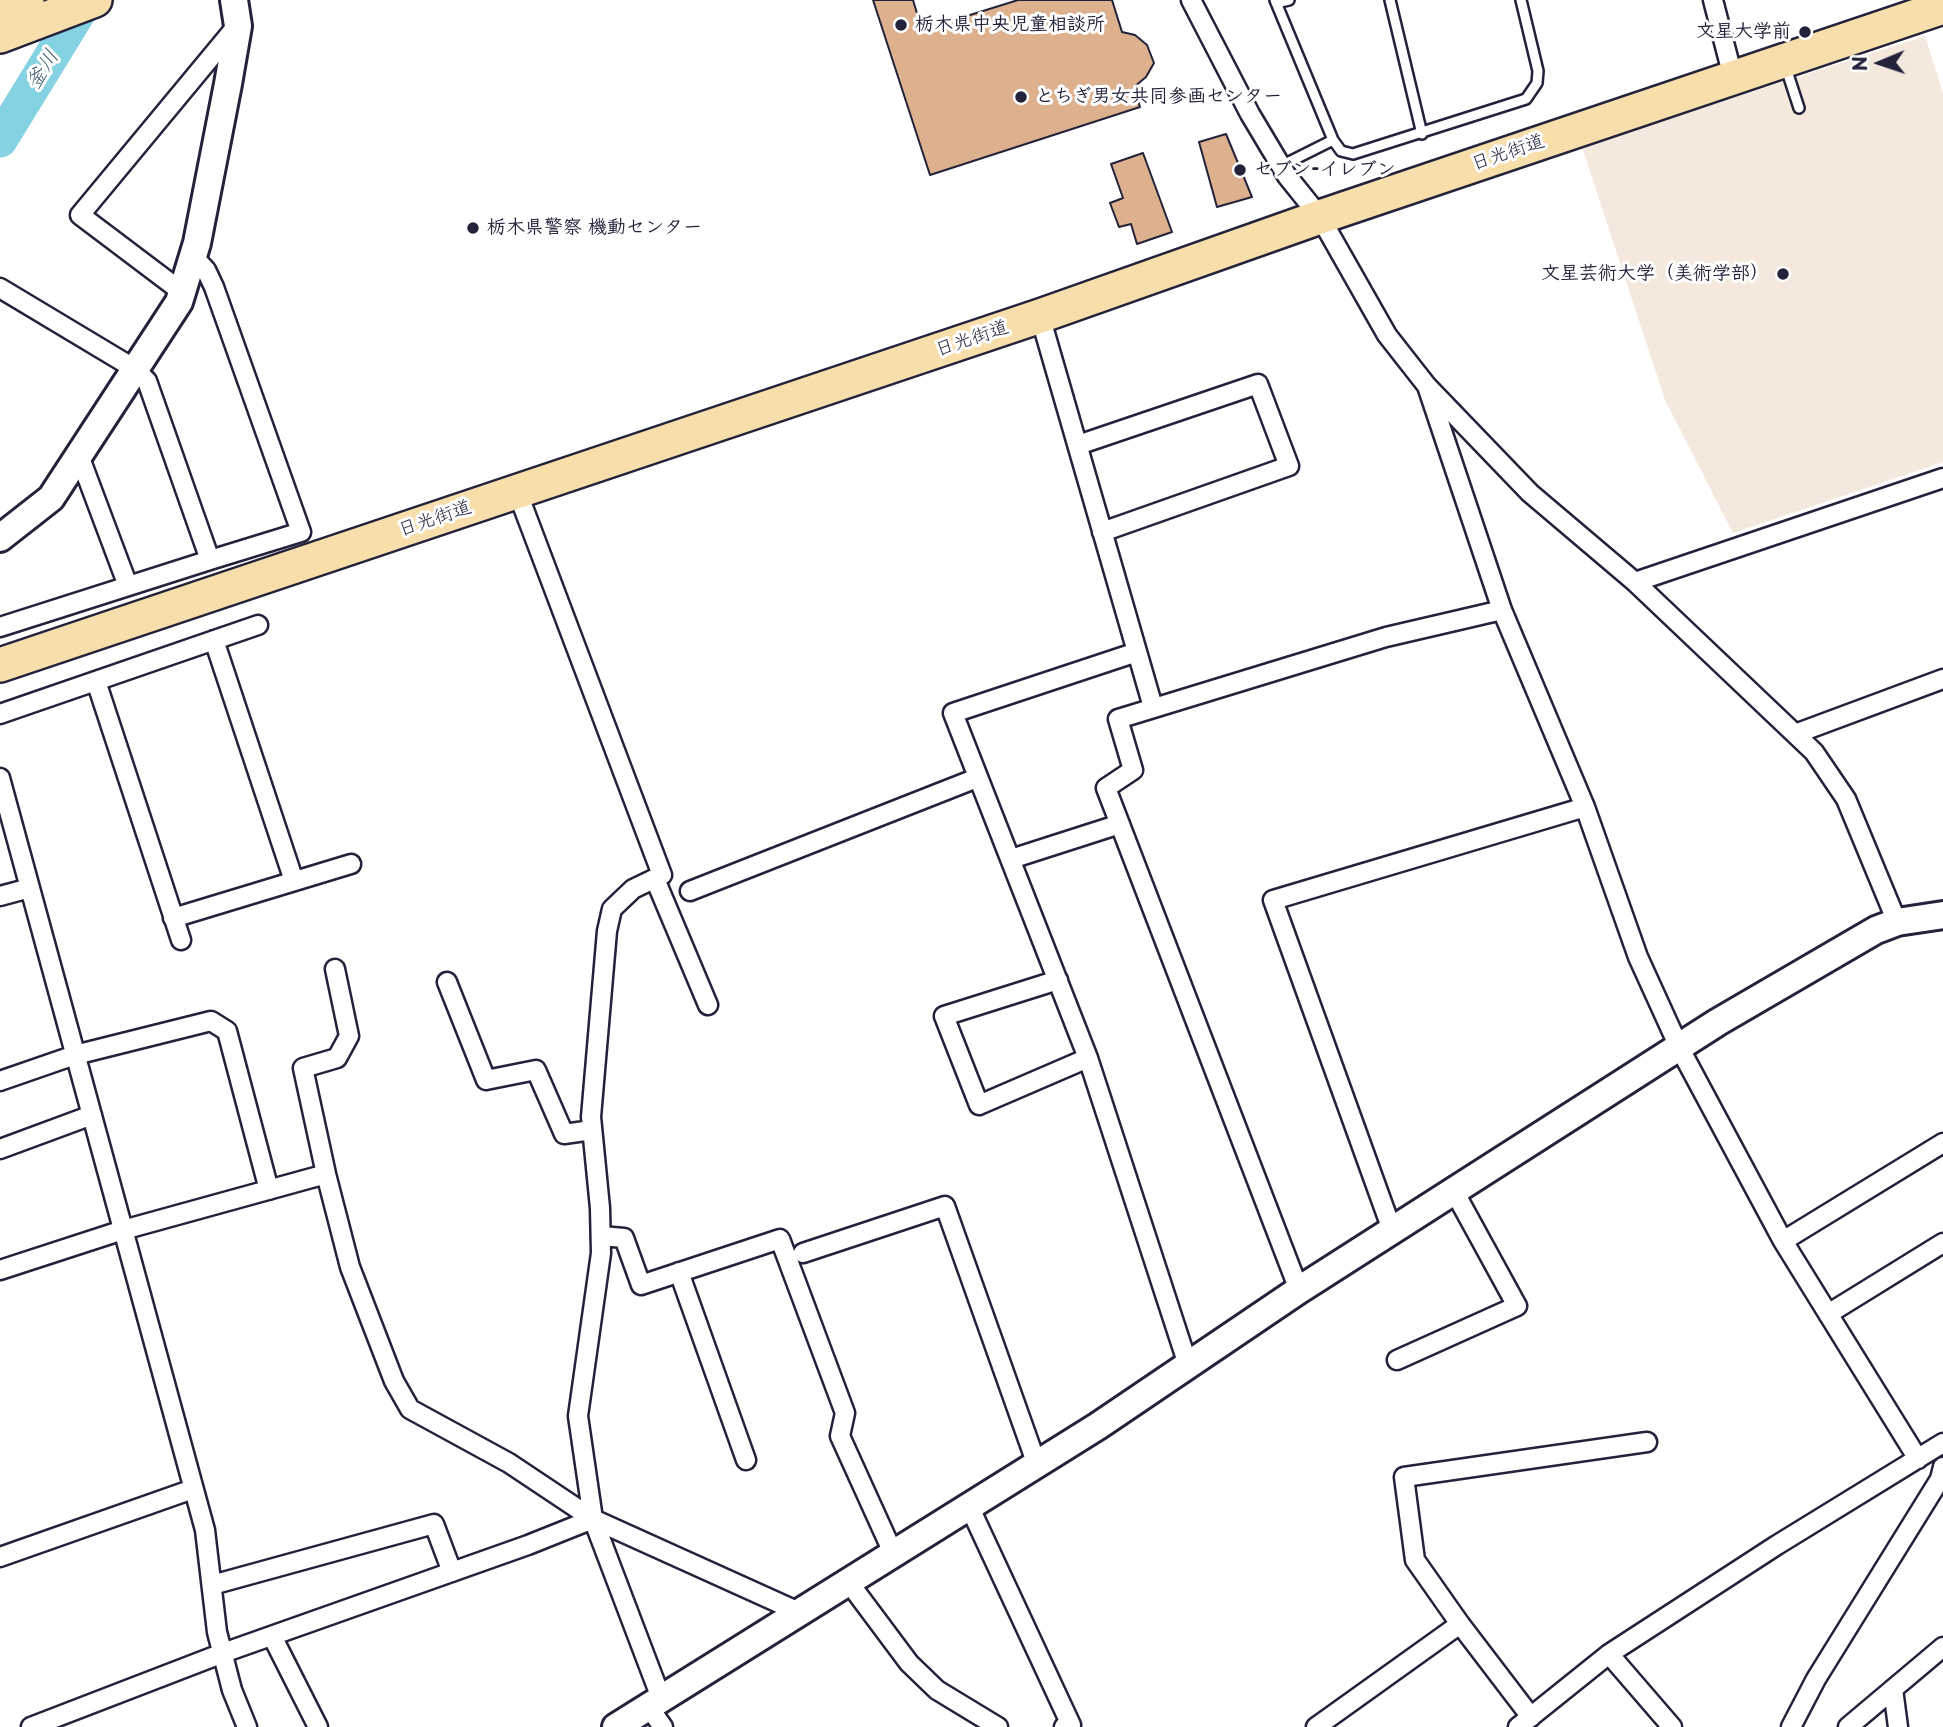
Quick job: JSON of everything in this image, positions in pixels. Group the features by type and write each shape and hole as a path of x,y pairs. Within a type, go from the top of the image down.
{"highway":[{"path":"0,10 27,0"},
{"path":"0,36 95,0"},
{"name":"日光街道","path":"0,665 1040,316 1320,217 1943,7"}],"street":[{"path":"0,45 116,0"},
{"path":"1191,0 1250,114 1281,166 1320,217 1387,335 1427,386 1531,493 1634,582 1814,752 1846,799 1897,922"},
{"path":"1713,0 1733,77"},
{"path":"0,538 51,498 80,458 182,292 193,256 236,13"},
{"path":"182,292 80,215 236,13"},
{"path":"0,627 301,532 214,287 206,270 193,256"},
{"path":"0,288 135,369 147,381 211,560"},
{"path":"1040,316 1153,707"},
{"path":"1077,445 1258,384 1289,466 1102,532"},
{"path":"1427,386 1502,610 1585,807 1638,957 1679,1047 1783,1241 1918,1459"},
{"path":"80,458 128,586"},
{"path":"1634,582 1943,478"},
{"path":"517,491 662,875 633,889 612,909 605,958 592,1130 601,1236 578,1416 593,1519 657,1710"},
{"path":"1300,1290 1106,788 1133,770 1118,719 1386,638 1502,610"},
{"path":"0,714 258,625"},
{"path":"214,640 294,881"},
{"path":"1137,652 953,713 1088,1058 1188,1365"},
{"path":"1795,734 1943,679"},
{"path":"96,681 181,940"},
{"path":"0,778 205,1530 223,1653 247,1727"},
{"path":"690,891 977,779"},
{"path":"1392,1230 1273,900 1585,807"},
{"path":"1011,859 1120,824"},
{"path":"173,918 351,864"},
{"path":"655,879 708,1004"},
{"path":"0,896 30,888"},
{"path":"616,1727 657,1710 801,1613 1037,1465 1392,1230 1679,1047 1876,930 1897,922 1943,915"},
{"path":"335,969 349,1035 337,1058 303,1068 350,1267 394,1381 410,1409 509,1463 593,1519 801,1613"},
{"path":"1058,980 944,1016 979,1105 1088,1058"},
{"path":"447,982 486,1080 536,1070 564,1134 592,1130"},
{"path":"0,1081 75,1055 211,1021 227,1031 269,1190"},
{"path":"0,1149 92,1115"},
{"path":"1783,1241 1943,1143"},
{"path":"0,1270 123,1230 326,1174"},
{"path":"1397,1360 1517,1306 1454,1191"},
{"path":"803,1253 945,1206 1037,1465"},
{"path":"601,1236 624,1238 641,1285 780,1239 845,1413 840,1436 894,1555"},
{"path":"1828,1314 1943,1243"},
{"path":"679,1272 746,1460"},
{"path":"1647,1442 1404,1478 1415,1560 1525,1722 1609,1654 1776,1545 1940,1448"},
{"path":"1791,1727 1816,1679 1940,1479 1943,1467"},
{"path":"0,1557 193,1489"},
{"path":"970,1508 1071,1725 1063,1727"},
{"path":"31,1727 223,1653 593,1519"},
{"path":"212,1585 434,1524 452,1572"},
{"path":"850,1584 909,1664 937,1690 998,1727"},
{"path":"1316,1727 1460,1623"},
{"path":"272,1636 318,1727"},
{"path":"1848,1727 1943,1647"},
{"path":"1609,1654 1672,1727"},
{"path":"1893,1689 1898,1727"}],"lane":[{"path":"1289,0 1275,1 1333,140 1341,151 1353,155 1526,99 1537,83 1538,71 1521,0"},
{"path":"1390,0 1422,134"},
{"path":"1784,60 1799,108"},
{"path":"1281,166 1333,140"}],"shaded area":[{"name":"文星芸術大学（美術学部）","path":"1925,36 1943,93 1943,462 1733,533 1665,400 1582,147"}],"water":[{"path":"48,53 65,64 0,153 0,125"}],"building":[{"name":"とちぎ男女共同参画センター","path":"873,0 913,0 922,30 1018,0 1112,0 1122,32 1135,35 1147,45 1154,63 1146,77 1134,87 1140,107 930,175"},
{"path":"1226,134 1252,197 1217,207 1199,142"},
{"path":"1143,153 1172,232 1137,244 1131,224 1119,227 1110,203 1123,198 1111,164"}],"waterway":[{"name":"釜川","path":"0,140 86,0"}],"place":[{"name":"栃木県中央児童相談所","path":"901,25"},
{"name":"文星大学前","path":"1805,32"},
{"name":"とちぎ男女共同参画センター","path":"1021,97"},
{"name":"セブン-イレブン","path":"1240,170"},
{"name":"栃木県警察 機動センター","path":"473,228"},
{"name":"文星芸術大学（美術学部）","path":"1783,274"}]}
